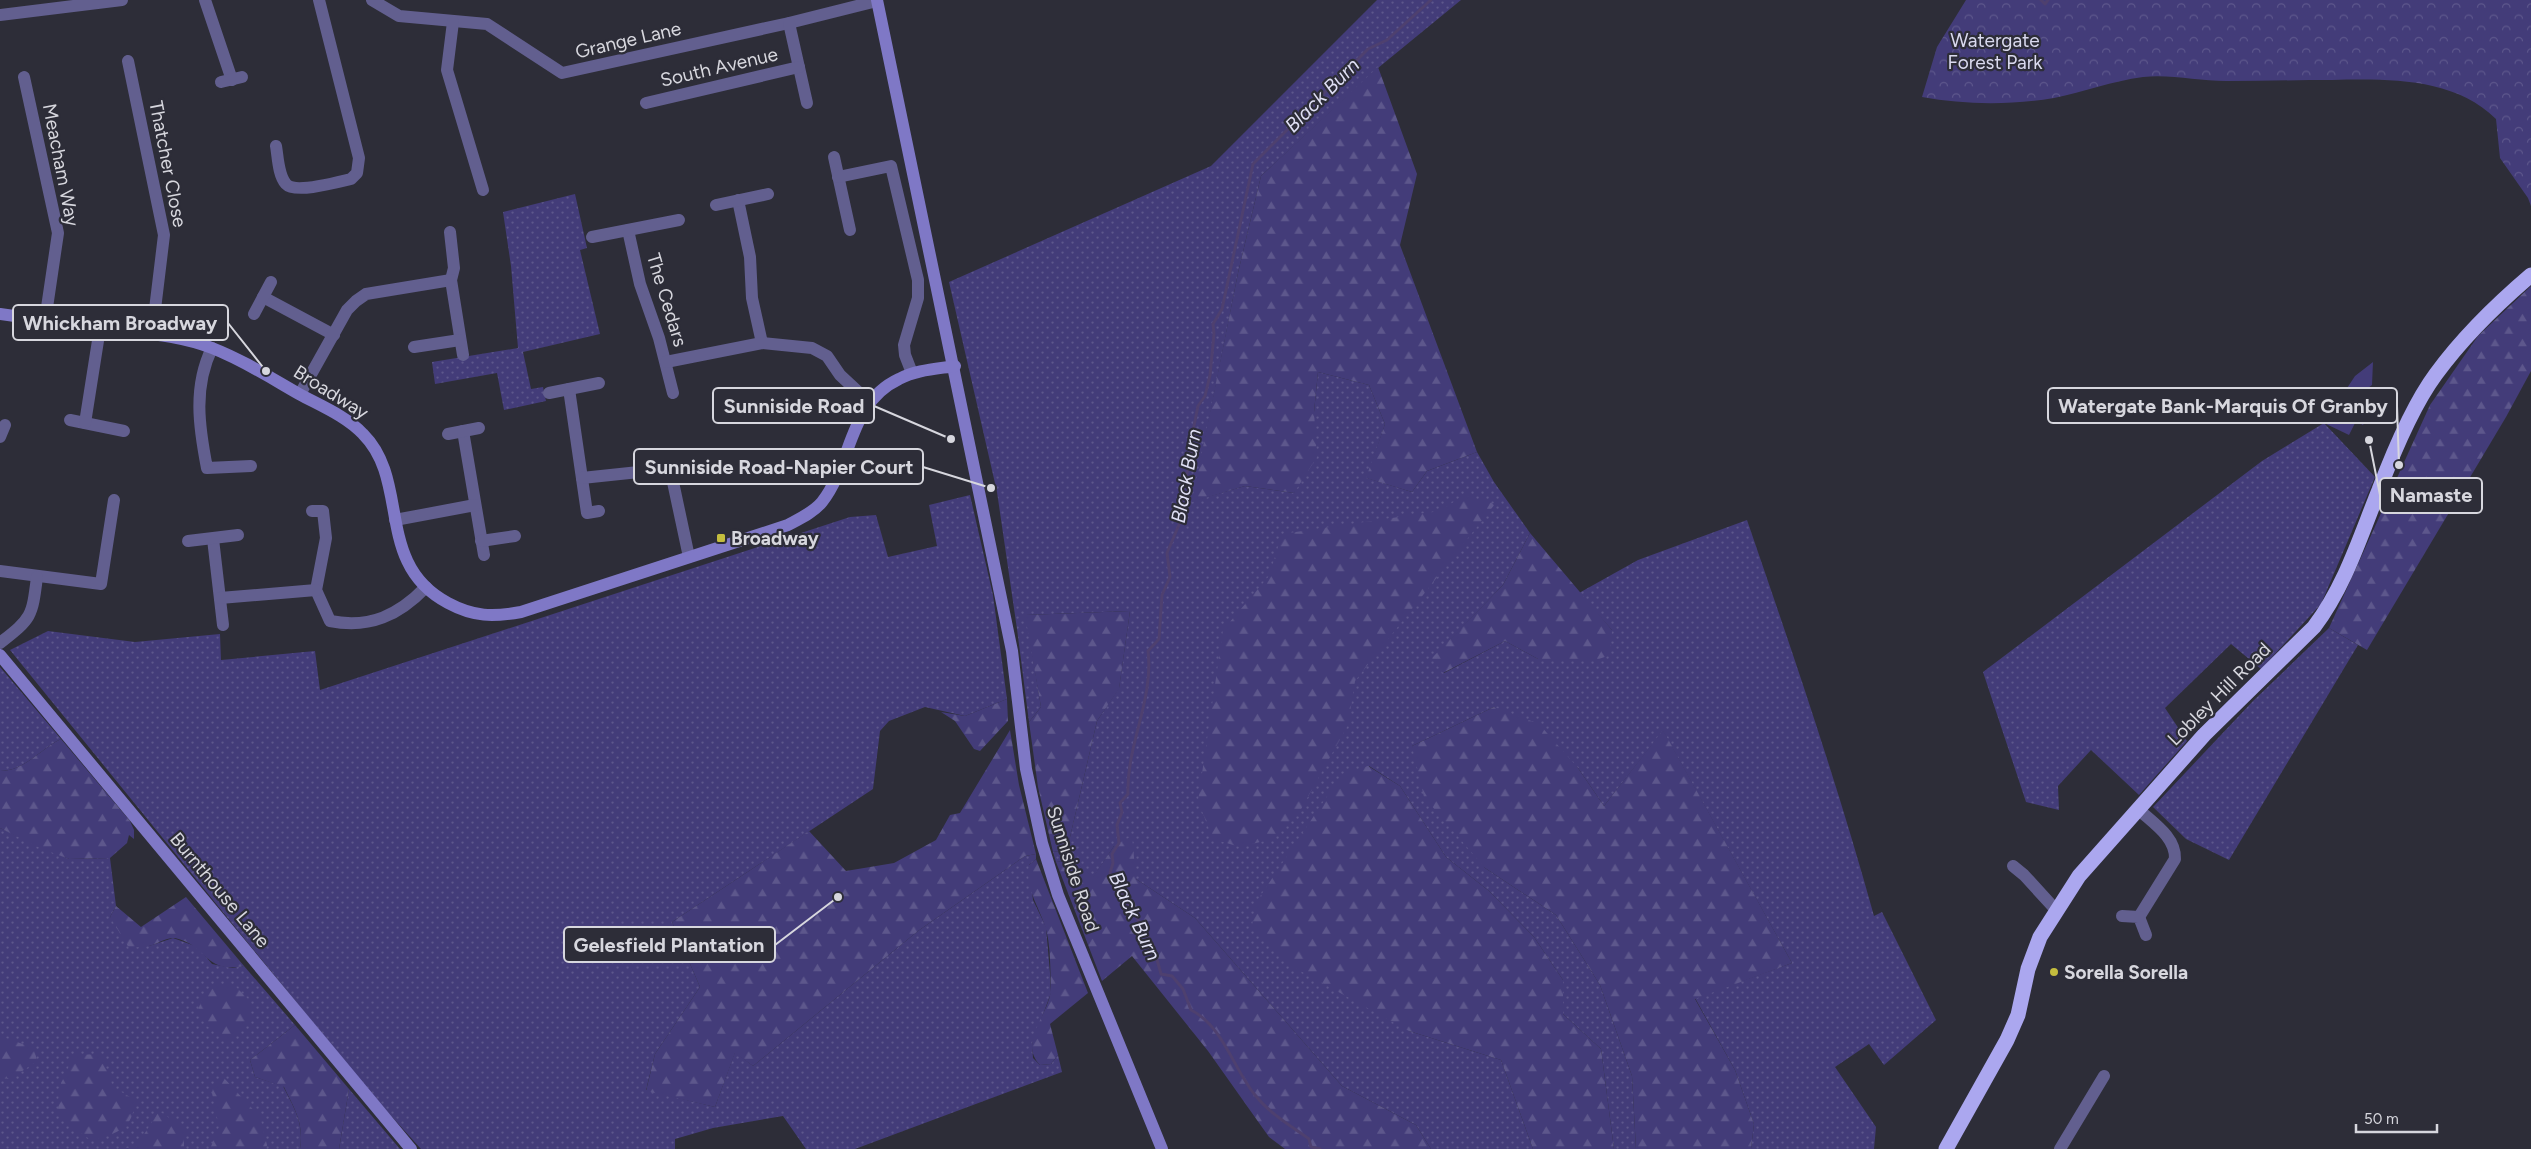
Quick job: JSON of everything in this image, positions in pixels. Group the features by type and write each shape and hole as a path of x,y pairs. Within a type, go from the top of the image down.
{"highway":[{"name":"Lobley Hill Road","path":"1946,1149 2007,1040 2018,1015 2034,951 2056,910 2079,876 2204,735 2314,627 2326,612 2354,557 2379,488 2412,418 2436,375 2500,303 2531,275"}],"street":[{"path":"0,15 122,0"},
{"path":"205,0 232,80"},
{"path":"275,146 285,183 298,189 351,179 357,173 359,158 319,0"},
{"name":"Grange Lane","path":"372,0 399,16 487,24 562,73 789,23 877,0"},
{"name":"Sunniside Road","path":"877,0 955,366 1012,652 1026,769 1042,843 1058,895 1162,1149"},
{"path":"453,22 447,70 484,190"},
{"path":"789,23 807,103"},
{"name":"Thatcher Close","path":"128,61 164,235 152,334"},
{"name":"South Avenue","path":"646,103 799,67"},
{"name":"Meacham Way","path":"24,77 58,233 45,320"},
{"path":"834,157 850,230"},
{"path":"838,178 891,166 918,280 918,298 904,345 905,355 912,374"},
{"path":"716,204 768,194"},
{"path":"738,200 750,257 752,298 762,343"},
{"path":"592,237 680,220"},
{"name":"The Cedars","path":"628,230 640,284 666,362 762,343 812,348 827,356 840,375 869,402"},
{"path":"450,232 454,268 451,280 463,355"},
{"path":"300,394 348,310 356,301 366,294 451,280"},
{"path":"254,314 271,282"},
{"path":"263,297 334,335"},
{"name":"Broadway","path":"0,314 152,334 212,348 336,414 362,432 370,441 382,463 399,540 407,562 414,574 440,598 461,608 488,616 502,616 521,612 788,525 821,504 840,471 852,433 869,402 888,385 912,374 955,366"},
{"path":"85,423 100,328"},
{"path":"414,347 460,340"},
{"path":"212,348 200,379 198,409 207,468 252,466"},
{"path":"666,362 673,393"},
{"path":"549,393 599,383"},
{"path":"569,389 587,513 599,511"},
{"path":"70,420 124,431"},
{"path":"0,437 5,425"},
{"path":"448,434 479,428"},
{"path":"463,431 484,555"},
{"path":"582,478 743,461"},
{"path":"670,468 689,558"},
{"path":"0,571 100,584 114,500"},
{"path":"395,520 475,505"},
{"path":"312,512 323,511 326,538 316,590 330,621 344,624 390,616 406,606 426,587"},
{"path":"188,542 238,535"},
{"path":"481,541 515,536"},
{"path":"212,538 223,625"},
{"path":"0,643 30,616 37,577"},
{"path":"220,598 316,590"},
{"name":"Burnthouse Lane","path":"0,655 411,1149"},
{"path":"2138,809 2170,839 2176,852 2175,859 2139,917"},
{"path":"2013,866 2024,875 2056,910"},
{"path":"2122,916 2139,917"},
{"path":"2139,917 2146,935"},
{"path":"2060,1149 2104,1076"}],"green space":[{"path":"1377,0 1461,0 1378,68 1261,176 1238,273 1193,501 1245,486 1294,493 1314,412 1318,372 1369,385 1385,424 1367,478 1412,492 1427,471 1477,452 1494,482 1530,533 1503,585 1433,658 1444,673 1505,641 1538,659 1612,630 1579,593 1638,560 1747,520 1829,766 1874,916 1882,912 1936,1020 1884,1065 1869,1044 1835,1067 1876,1127 1874,1149 1751,1149 1754,1124 1735,1070 1695,998 1792,963 1663,731 1604,806 1578,768 1494,707 1412,746 1485,868 1556,915 1600,985 1632,1076 1636,1149 1614,1149 1601,1049 1563,1014 1563,980 1534,937 1489,891 1446,857 1400,786 1369,766 1409,1031 1501,1060 1533,1149 1431,1149 1416,1125 1342,1086 1195,918 1136,879 1114,846 1093,878 1073,860 1056,862 1053,852 1067,850 1097,721 1119,688 1130,611 1026,615 1041,707 1029,722 997,492 949,282 1211,166"},
{"name":"Watergate Forest Park","path":"1966,0 2531,0 2531,206 2528,198 2500,158 2496,119 2479,105 2460,95 2419,83 2375,80 2226,81 2153,76 2120,81 2054,98 2022,102 1972,103 1922,97 1937,47"},
{"path":"1378,67 1417,174 1400,245 1477,452 1427,471 1412,492 1366,478 1385,424 1369,385 1318,372 1314,412 1317,457 1294,493 1245,486 1192,502 1238,273 1261,176"},
{"path":"575,194 587,248 580,250 600,334 523,352 531,389 543,387 546,401 504,410 497,373 435,384 432,362 518,348 511,266 503,212"},
{"path":"2531,286 2531,371 2506,417 2367,650 2329,628 2430,405 2478,336"},
{"path":"2373,362 2372,385 2348,403 2367,417 2363,425 2356,421 2349,435 2324,423 2355,376"},
{"path":"2324,423 2375,477 2321,604 2261,669 2231,644 2165,708 2187,741 2139,795 2091,750 2058,786 2059,810 2026,802 1983,672 2262,461"},
{"path":"970,495 993,595 1007,699 965,716 925,707 889,721 880,731 873,789 672,922 700,987 655,1054 646,1090 715,1107 735,1052 753,1066 918,931 1025,856 1036,854 1036,859 1029,865 1033,900 1046,927 1051,993 1032,1044 1033,1058 1040,1065 1051,1064 1058,1055 1062,1072 855,1149 806,1149 783,1116 713,1128 675,1139 675,1149 421,1149 375,1098 10,650 48,631 135,642 220,634 221,660 315,651 320,690 850,517 876,515 888,557 937,546 929,505"},
{"path":"1464,495 1495,504 1355,681 1348,725 1300,811 1272,839 1240,847 1213,839 1198,801 1223,630 1269,576 1282,534 1440,511"},
{"path":"1530,533 1612,630 1610,655 1599,659 1538,659 1505,641 1443,673 1432,658 1503,585"},
{"path":"1130,611 1119,689 1097,721 1067,850 1053,852 1038,787 1029,722 1041,707 1025,615"},
{"path":"2329,628 2358,645 2229,860 2186,839 2153,807 2253,701"},
{"path":"0,667 61,739 25,764 0,771"},
{"path":"1007,699 1008,721 980,751 974,749 955,721 941,712 965,716"},
{"path":"1494,707 1539,724 1578,768 1604,806 1663,730 1792,963 1695,999 1735,1070 1754,1124 1751,1149 1636,1149 1632,1076 1600,985 1556,915 1485,868 1424,797 1412,746"},
{"path":"1010,730 1019,785 1036,854 1025,856 918,931 753,1066 735,1053 715,1107 646,1091 655,1054 700,987 672,922 809,831 846,871 894,863 936,840 950,815 960,813"},
{"path":"61,739 130,821 134,830 134,839 129,835 127,843 110,858 69,859 40,848 0,828 0,771 25,764"},
{"path":"1368,766 1400,786 1446,857 1489,891 1534,937 1563,980 1563,1014 1601,1049 1614,1149 1533,1149 1501,1060 1409,1031 1286,963 1252,925 1257,901 1342,774"},
{"path":"0,828 69,859 110,858 116,906 110,917 149,946 173,938 198,947 212,964 232,968 244,966 295,1025 250,1060 255,1077 283,1086 300,1124 300,1149 0,1149"},
{"path":"1132,836 1136,879 1195,918 1342,1086 1416,1125 1431,1149 1285,1149 1269,1137 1208,1051 1132,956 1102,981 1056,862 1073,860 1093,877 1114,846"},
{"path":"1036,859 1088,993 1050,1024 1058,1055 1051,1064 1040,1065 1034,1056 1033,1037 1050,997 1051,987 1047,933 1030,889 1028,873 1029,865"},
{"path":"186,897 244,966 221,966 186,942 175,938 149,946 129,948 110,917 116,906 141,927"},
{"path":"216,983 235,986 249,1000 249,1019 228,1043 207,1026 197,1012 204,995"},
{"path":"295,1025 349,1089 339,1149 300,1149 300,1124 284,1087 255,1077 250,1060"},
{"path":"0,1036 34,1048 37,1061 12,1078 0,1079"},
{"path":"101,1054 113,1087 135,1100 134,1110 131,1118 123,1128 92,1141 58,1113 59,1088 74,1055"},
{"path":"224,1078 260,1117 267,1145 266,1149 210,1149 219,1127 212,1093 214,1084"},
{"path":"349,1089 400,1149 339,1149"},
{"path":"159,1111 184,1128 184,1149 117,1149 136,1147"}],"waterway":[{"name":"Black Burn","path":"1320,1149 1311,1147 1309,1139 1280,1119 1261,1102 1247,1084 1220,1037 1202,1017 1191,1010 1183,989 1172,976 1161,974 1153,945 1110,873 1113,863 1112,854 1119,843 1117,825 1122,812 1120,803 1128,794 1131,758 1144,705 1149,669 1148,651 1159,639 1162,595 1170,577 1167,553 1181,520 1182,496 1191,455 1191,441 1198,406 1205,396 1210,375 1214,334 1213,324 1222,309 1253,164 1368,49 1387,40 1431,0"},
{"name":"Black Burn","path":"2041,0 2045,4 2048,0"}],"place":[{"name":"Whickham Broadway","path":"266,371"},
{"name":"Sunniside Road","path":"951,439"},
{"name":"Namaste","path":"2369,440"},
{"name":"Watergate Bank-Marquis Of Granby","path":"2399,465"},
{"name":"Sunniside Road-Napier Court","path":"991,488"},
{"name":"Broadway","path":"721,538"},
{"name":"Gelesfield Plantation","path":"838,897"},
{"name":"Sorella Sorella","path":"2054,972"}]}
